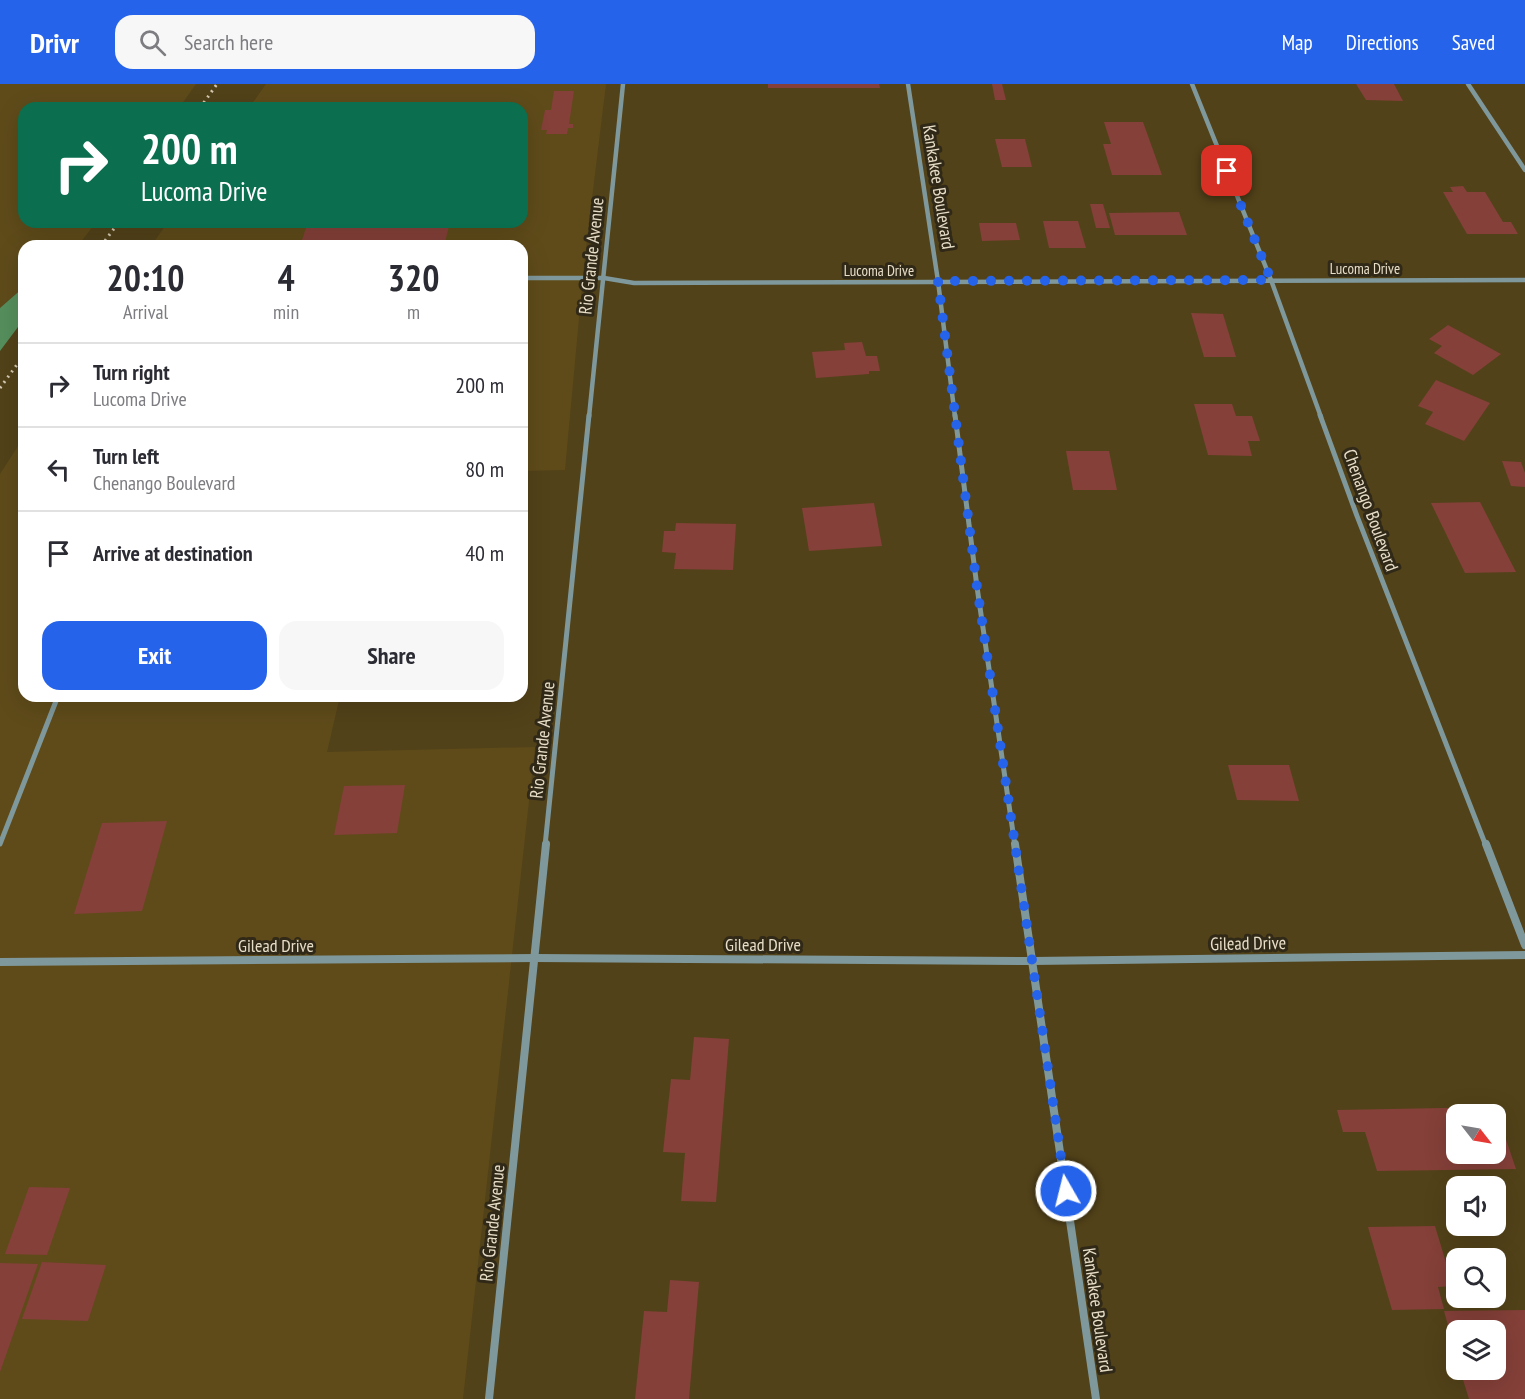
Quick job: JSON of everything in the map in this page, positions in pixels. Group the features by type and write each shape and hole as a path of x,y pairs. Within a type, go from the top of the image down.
{"street":[{"name":"Rio Grande Avenue","path":"489,1399 623,84"},
{"name":"Kankakee Boulevard","path":"908,84 938,281 977,587 1096,1399"},
{"name":"Chenango Boulevard","path":"1192,84 1271,280 1356,516 1525,945"},
{"path":"1468,84 1525,170"},
{"name":"Lucoma Drive","path":"528,279 604,278 634,283 1525,280"},
{"path":"0,843 56,702"},
{"name":"Gilead Drive","path":"0,962 535,958 1033,961 1525,955"}],"shaded area":[{"path":"0,84 196,84 183,102 18,102 18,228 92,228 82,240 18,240 18,292 0,308"},
{"path":"266,84 606,84 584,264 565,470 528,471 528,240 155,240 164,228 528,228 528,102 253,102"},
{"path":"18,446 18,702 339,702 327,752 535,747 463,1399 0,1399 0,474"}],"green space":[{"path":"18,292 18,327 0,351 0,308"}],"building":[{"path":"768,84 879,84 880,88 768,88"},
{"path":"992,84 1002,84 1006,100 995,100"},
{"path":"1356,84 1394,84 1403,101 1366,100"},
{"path":"554,91 574,91 569,124 573,124 573,128 568,128 567,134 546,134 547,130 541,130 545,110 551,110"},
{"path":"1104,122 1143,122 1162,175 1112,175 1103,144 1111,144"},
{"path":"995,139 1025,139 1032,167 1002,167"},
{"path":"1463,186 1467,192 1485,192 1503,222 1511,222 1518,234 1467,234 1443,192 1453,192 1450,187"},
{"path":"1090,204 1103,204 1110,228 1096,228"},
{"path":"1179,212 1187,235 1115,235 1109,213"},
{"path":"1043,221 1078,221 1086,248 1049,248"},
{"path":"979,223 1016,223 1020,240 982,241"},
{"path":"306,228 448,228 446,240 302,240"},
{"path":"1191,313 1223,314 1236,357 1204,357"},
{"path":"1448,325 1501,354 1473,375 1434,353 1442,346 1429,339"},
{"path":"862,342 866,356 877,356 880,371 816,378 812,352 845,350 844,343"},
{"path":"1436,380 1490,403 1464,441 1425,424 1433,412 1418,406"},
{"path":"1194,404 1232,404 1236,416 1252,416 1260,441 1248,441 1252,456 1208,455"},
{"path":"1066,451 1109,451 1117,490 1073,490"},
{"path":"1502,461 1521,462 1525,473 1525,487 1511,486"},
{"path":"1480,502 1516,572 1465,573 1431,503"},
{"path":"874,503 882,546 809,551 802,508"},
{"path":"676,523 736,524 733,570 674,569 676,553 662,552 664,531 675,531"},
{"path":"1228,765 1289,765 1299,801 1237,800"},
{"path":"405,785 397,833 334,835 344,786"},
{"path":"167,821 142,911 74,914 102,823"},
{"path":"694,1037 729,1039 716,1202 681,1201 685,1153 663,1152 671,1079 690,1080"},
{"path":"1446,1108 1446,1164 1506,1164 1506,1139 1516,1169 1377,1171 1365,1132 1343,1132 1337,1110"},
{"path":"29,1187 70,1188 47,1255 5,1254"},
{"path":"1435,1226 1446,1263 1446,1286 1438,1287 1444,1309 1392,1310 1368,1227"},
{"path":"42,1262 106,1265 88,1321 22,1319"},
{"path":"0,1263 38,1264 0,1372"},
{"path":"670,1280 699,1282 689,1399 635,1399 644,1311 667,1312"},
{"path":"1525,1310 1525,1399 1469,1399 1463,1380 1506,1380 1506,1320 1447,1320 1444,1311"}],"railway":[{"path":"204,102 217,84"},
{"path":"106,240 114,228"},
{"path":"0,388 18,363"}],"route":[{"path":"1066,1191 977,587 938,281 1271,280 1227,171"}]}
